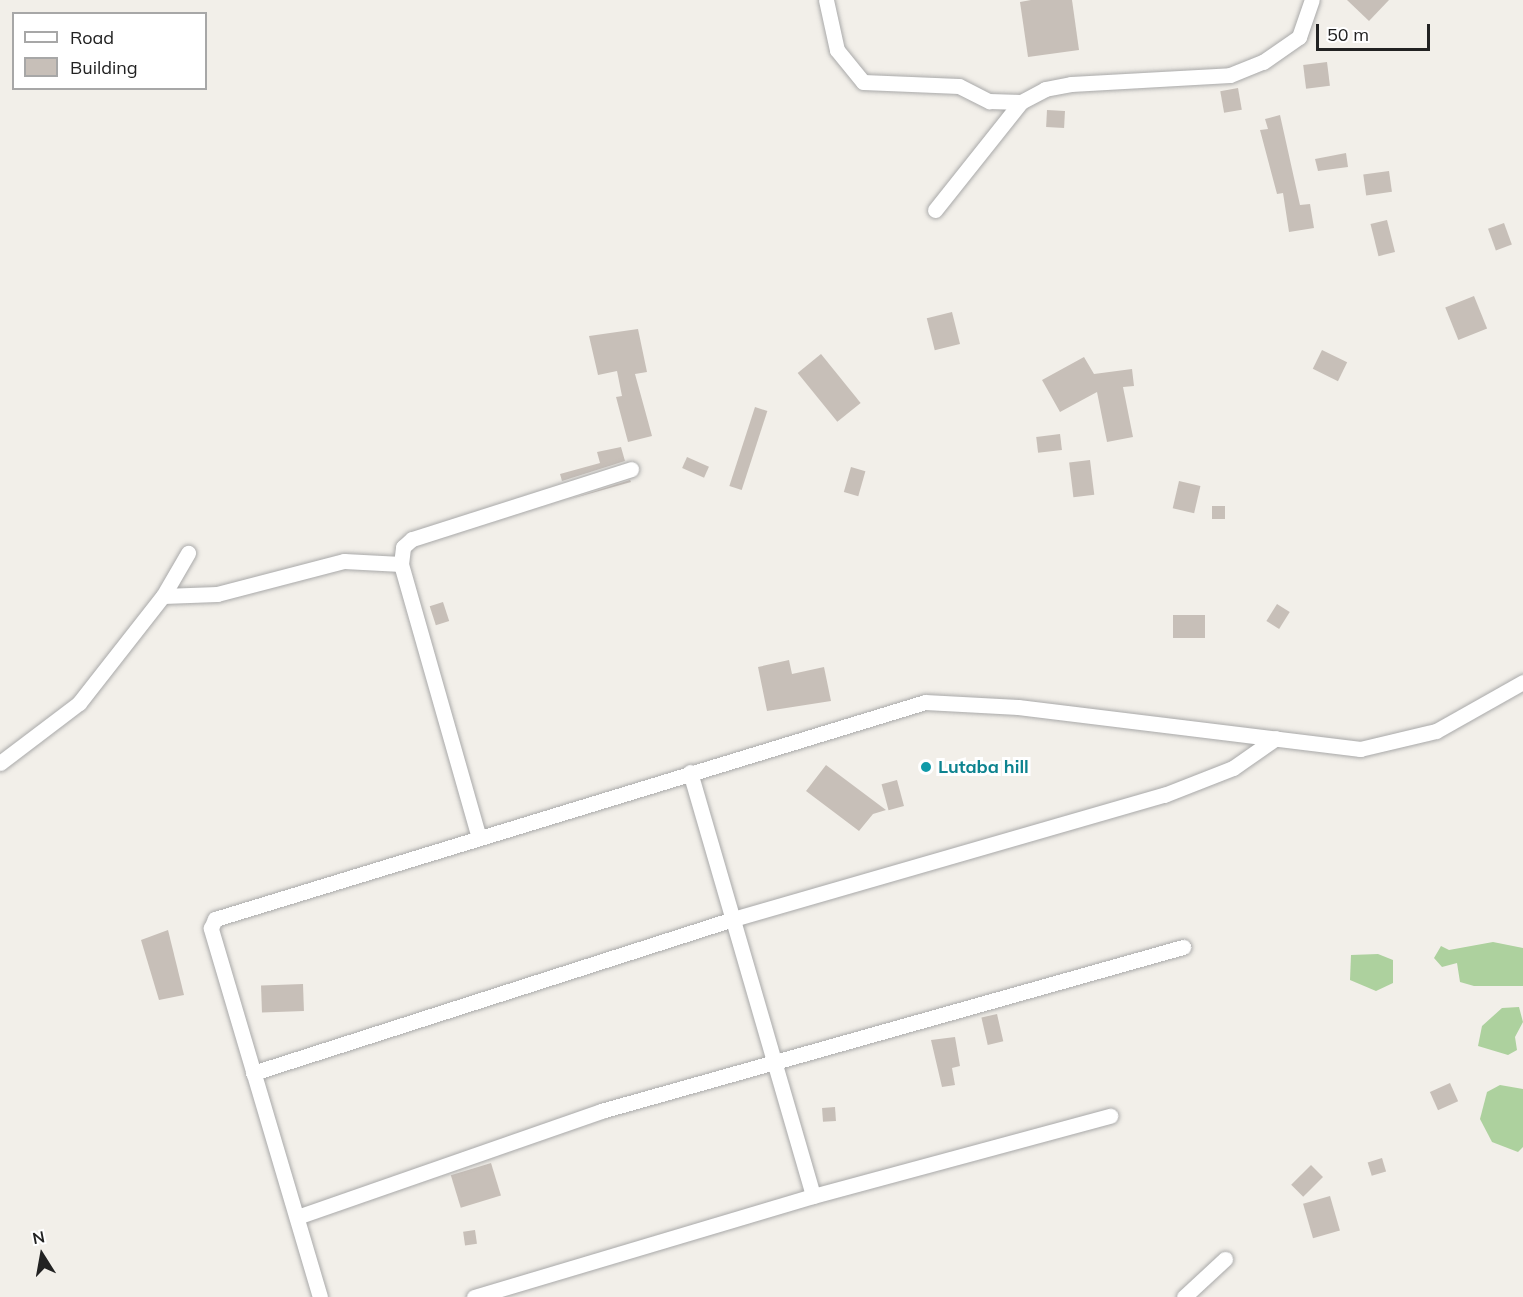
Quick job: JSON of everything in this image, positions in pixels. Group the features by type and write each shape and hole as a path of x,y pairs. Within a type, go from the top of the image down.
{"street":[{"path":"826,0 837,50 863,82 960,86 989,101 1021,102"},
{"path":"935,210 1021,102 1045,88 1071,84 1230,75 1263,62 1299,37 1312,0"},
{"path":"479,838 401,564 403,547 412,539 631,469"},
{"path":"0,763 79,703 163,596 188,553"},
{"path":"163,596 228,592 344,561 401,564"},
{"path":"320,1297 211,928 215,919 925,702 1018,707 1360,749 1402,743 1445,726 1523,681"},
{"path":"253,1073 730,920 1164,795 1233,768 1276,738"},
{"path":"690,772 730,920 777,1062 813,1196"},
{"path":"297,1217 601,1111 1183,947"},
{"path":"474,1297 813,1196 1110,1116"},
{"path":"1185,1297 1225,1259"}],"green space":[{"path":"1493,942 1523,948 1523,986 1474,986 1460,982 1457,963 1442,967 1434,958 1441,946 1449,950"},
{"path":"1378,954 1393,960 1393,983 1376,991 1350,980 1351,955"},
{"path":"1519,1007 1523,1022 1515,1037 1517,1050 1508,1055 1478,1046 1482,1026 1502,1008"},
{"path":"1500,1085 1523,1089 1523,1147 1518,1152 1492,1142 1480,1119 1487,1092"}],"building":[{"path":"1072,0 1079,50 1028,57 1020,2"},
{"path":"1347,0 1389,0 1369,21"},
{"path":"1327,62 1330,86 1306,89 1303,65"},
{"path":"1238,88 1242,110 1224,113 1220,91"},
{"path":"1047,110 1065,111 1064,128 1046,127"},
{"path":"1280,115 1300,205 1310,204 1314,228 1289,232 1283,193 1277,194 1260,130 1268,129 1265,119"},
{"path":"1346,153 1348,167 1318,171 1315,159"},
{"path":"1389,171 1392,192 1366,195 1363,175"},
{"path":"1387,220 1395,252 1378,256 1371,224"},
{"path":"1504,223 1512,245 1496,250 1488,229"},
{"path":"1474,296 1487,328 1458,340 1445,308"},
{"path":"952,312 960,344 935,350 927,318"},
{"path":"638,329 647,372 635,374 652,436 628,442 616,397 622,396 617,371 598,375 589,336"},
{"path":"1322,350 1347,362 1338,381 1313,369"},
{"path":"821,354 861,403 837,422 798,373"},
{"path":"1084,357 1094,374 1132,369 1134,386 1123,387 1133,437 1107,442 1097,392 1060,412 1042,380"},
{"path":"755,407 767,411 742,490 729,486"},
{"path":"1060,434 1062,450 1038,453 1036,437"},
{"path":"621,447 625,461 562,481 560,474 600,463 597,452"},
{"path":"687,457 709,467 704,478 682,468"},
{"path":"1090,460 1094,495 1073,497 1069,463"},
{"path":"851,467 865,471 858,496 844,492"},
{"path":"630,480 631,482 567,500"},
{"path":"1179,481 1200,486 1194,513 1173,508"},
{"path":"1212,506 1225,506 1225,519 1212,519"},
{"path":"443,602 449,621 436,625 430,606"},
{"path":"1277,604 1290,612 1279,629 1266,621"},
{"path":"1173,615 1205,615 1205,638 1173,638"},
{"path":"789,660 792,674 824,667 831,701 767,711 758,667"},
{"path":"826,765 886,810 873,814 859,831 806,791"},
{"path":"897,780 904,806 889,810 882,784"},
{"path":"168,930 184,995 159,1000 141,940"},
{"path":"303,984 304,1011 262,1012 261,985"},
{"path":"997,1014 1003,1041 988,1045 981,1018"},
{"path":"955,1037 960,1066 952,1068 955,1085 942,1087 931,1040"},
{"path":"1450,1083 1458,1101 1438,1110 1430,1092"},
{"path":"835,1107 836,1121 823,1122 822,1108"},
{"path":"1382,1158 1386,1171 1372,1176 1368,1162"},
{"path":"491,1163 501,1196 461,1208 451,1175"},
{"path":"1311,1165 1323,1177 1303,1197 1291,1185"},
{"path":"1330,1196 1340,1231 1313,1238 1303,1204"},
{"path":"475,1230 477,1244 465,1246 463,1232"}],"place":[{"name":"Lutaba hill","path":"926,767"}]}
